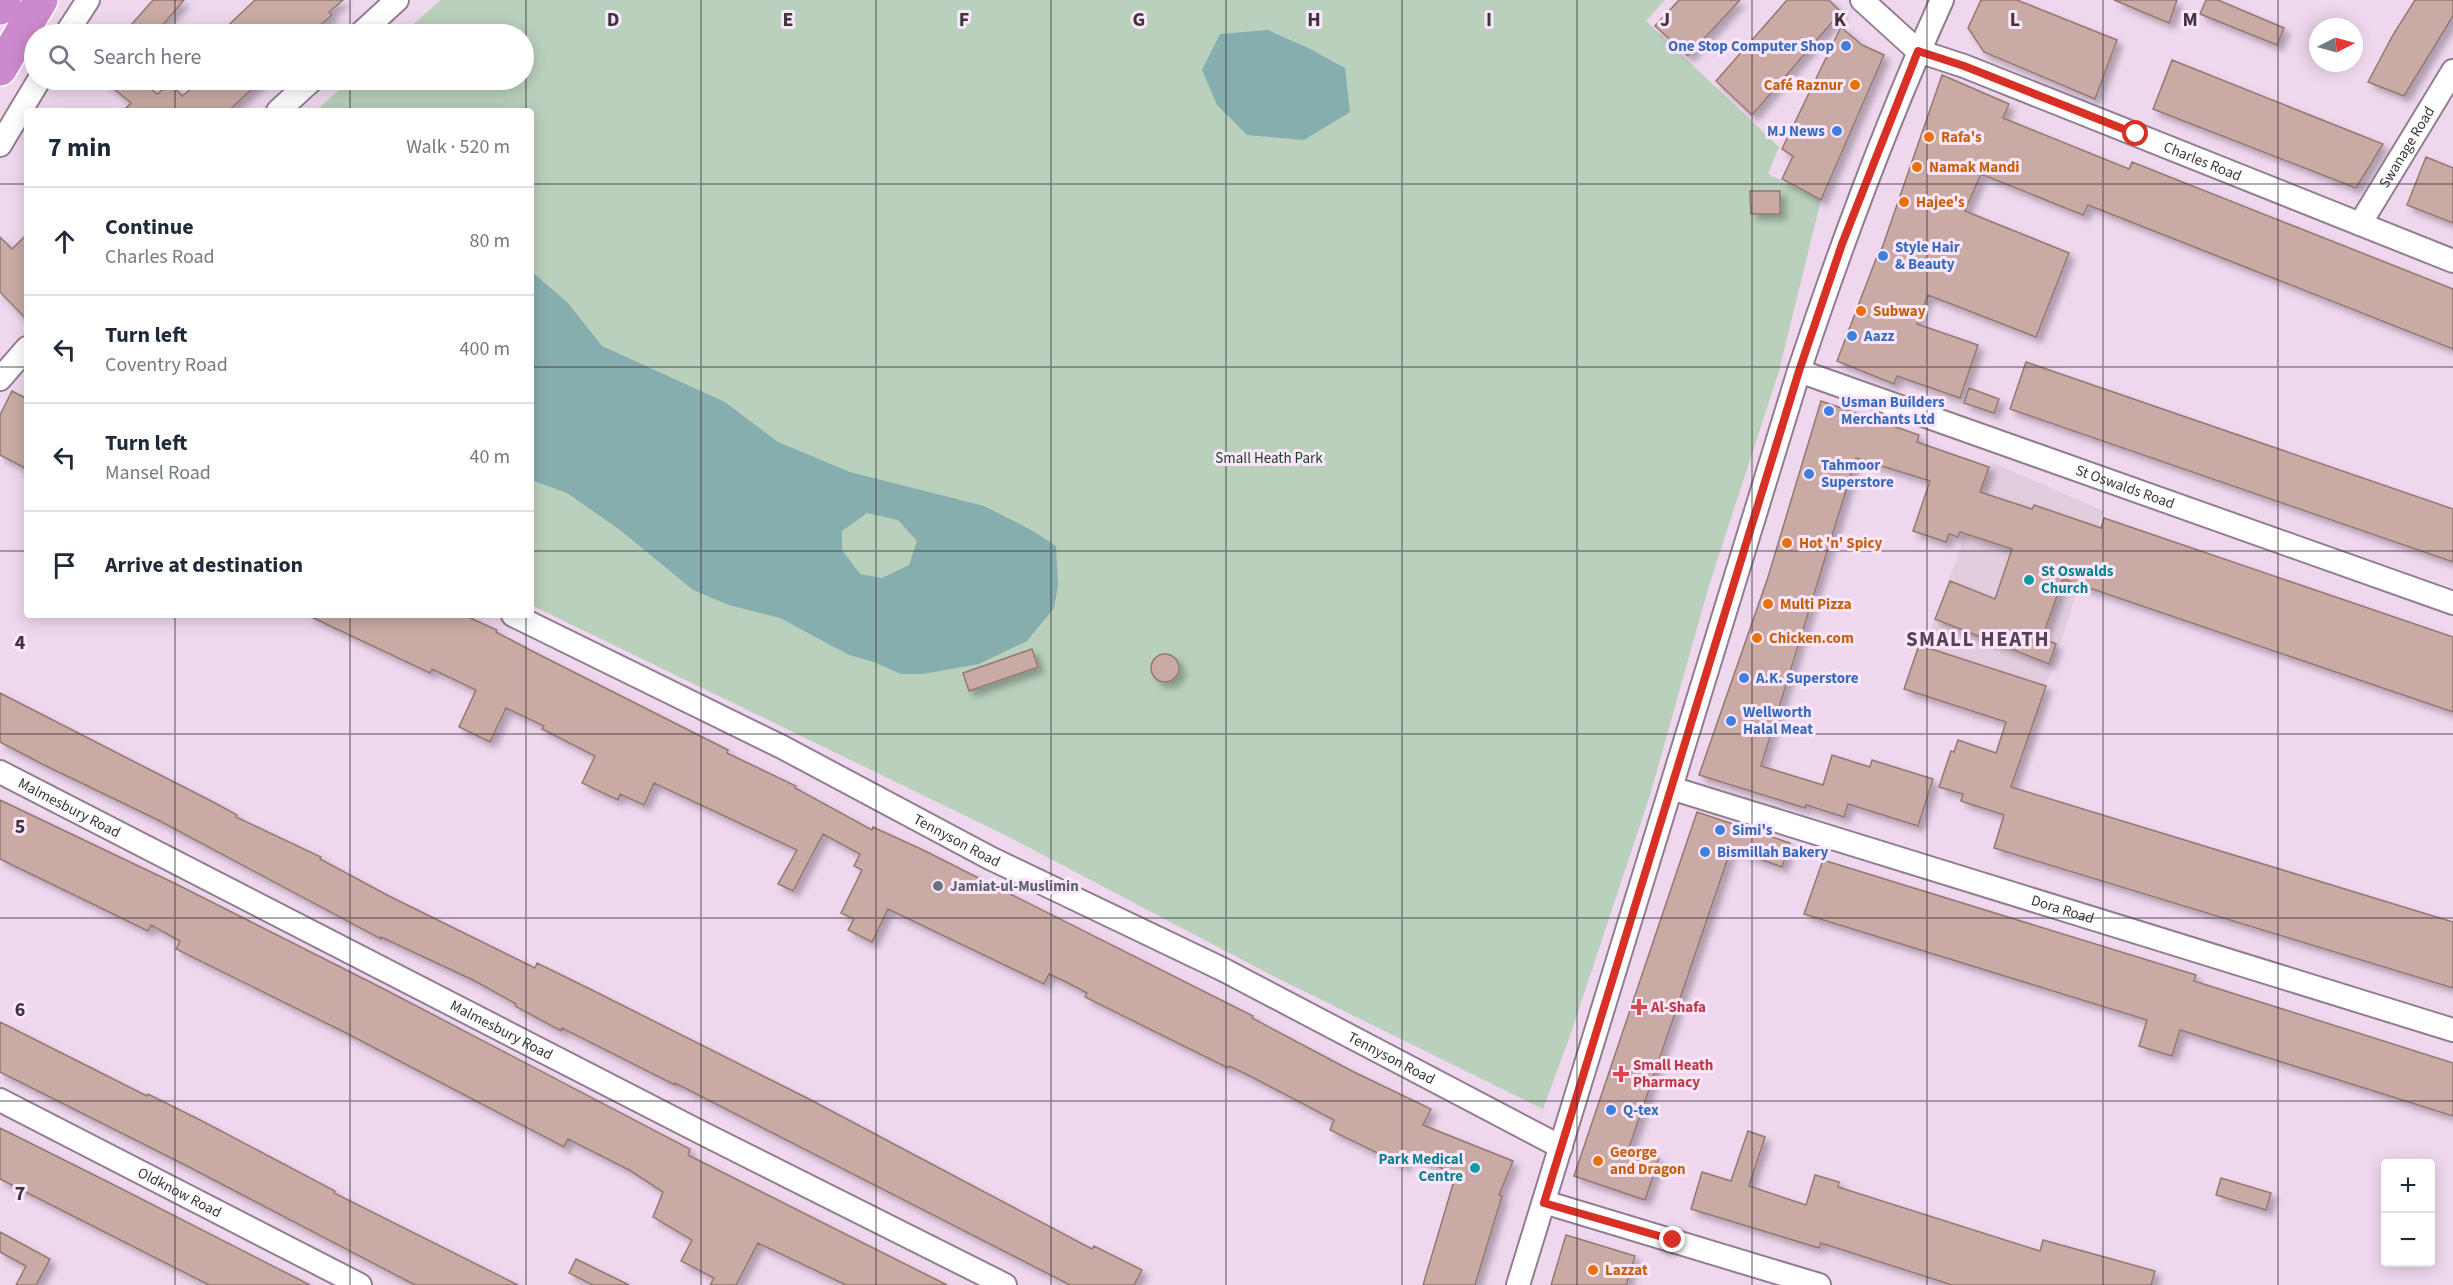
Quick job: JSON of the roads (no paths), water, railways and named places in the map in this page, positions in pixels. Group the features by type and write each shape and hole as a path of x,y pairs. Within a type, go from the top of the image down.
{"highway":[{"path":"0,8 4,0"},
{"path":"27,24 42,0"},
{"path":"0,69 24,30"}],"street":[{"path":"72,24 88,0"},
{"path":"371,24 397,0"},
{"path":"1862,0 1918,51"},
{"path":"1518,1285 1799,371 1842,244 1918,51 1941,0"},
{"name":"Charles Road","path":"1918,51 1964,66 2453,261"},
{"name":"Swanage Road","path":"2360,224 2453,71"},
{"path":"0,145 33,90"},
{"path":"281,108 301,90"},
{"name":"St Oswalds Road","path":"1799,371 2453,603"},
{"name":"Tennyson Road","path":"519,618 782,747 990,858 1224,970 1560,1147"},
{"name":"Malmesbury Road","path":"0,772 700,1132 1005,1285"},
{"name":"Dora Road","path":"1671,788 2453,1030"},
{"name":"Oldknow Road","path":"0,1100 360,1285"},
{"path":"1544,1203 1615,1222 1818,1285"}],"place":[{"name":"One Stop Computer Shop","path":"1846,46"},
{"name":"Café Raznur","path":"1855,85"},
{"name":"MJ News","path":"1837,131"},
{"name":"Rafa's","path":"1929,137"},
{"name":"Namak Mandi","path":"1917,167"},
{"name":"Hajee's","path":"1904,202"},
{"name":"Style Hair & Beauty","path":"1883,256"},
{"name":"Subway","path":"1861,311"},
{"name":"Aazz","path":"1852,336"},
{"name":"Usman Builders Merchants Ltd","path":"1829,411"},
{"name":"Tahmoor Superstore","path":"1809,474"},
{"name":"Hot 'n' Spicy","path":"1787,543"},
{"name":"St Oswalds Church","path":"2029,580"},
{"name":"Multi Pizza","path":"1768,604"},
{"name":"Chicken.com","path":"1757,638"},
{"name":"A.K. Superstore","path":"1744,678"},
{"name":"Wellworth Halal Meat","path":"1731,721"},
{"name":"Simi's","path":"1720,830"},
{"name":"Bismillah Bakery","path":"1705,852"},
{"name":"Jamiat-ul-Muslimin","path":"938,886"},
{"name":"Al-Shafa","path":"1639,1007"},
{"name":"Small Heath Pharmacy","path":"1621,1074"},
{"name":"Q-tex","path":"1611,1110"},
{"name":"George and Dragon","path":"1598,1161"},
{"name":"Park Medical Centre","path":"1475,1168"},
{"name":"Lazzat","path":"1593,1270"}],"district":[{"name":"SMALL HEATH","path":"1978,639"}],"park label":[{"name":"Small Heath Park","path":"1269,458"}]}
